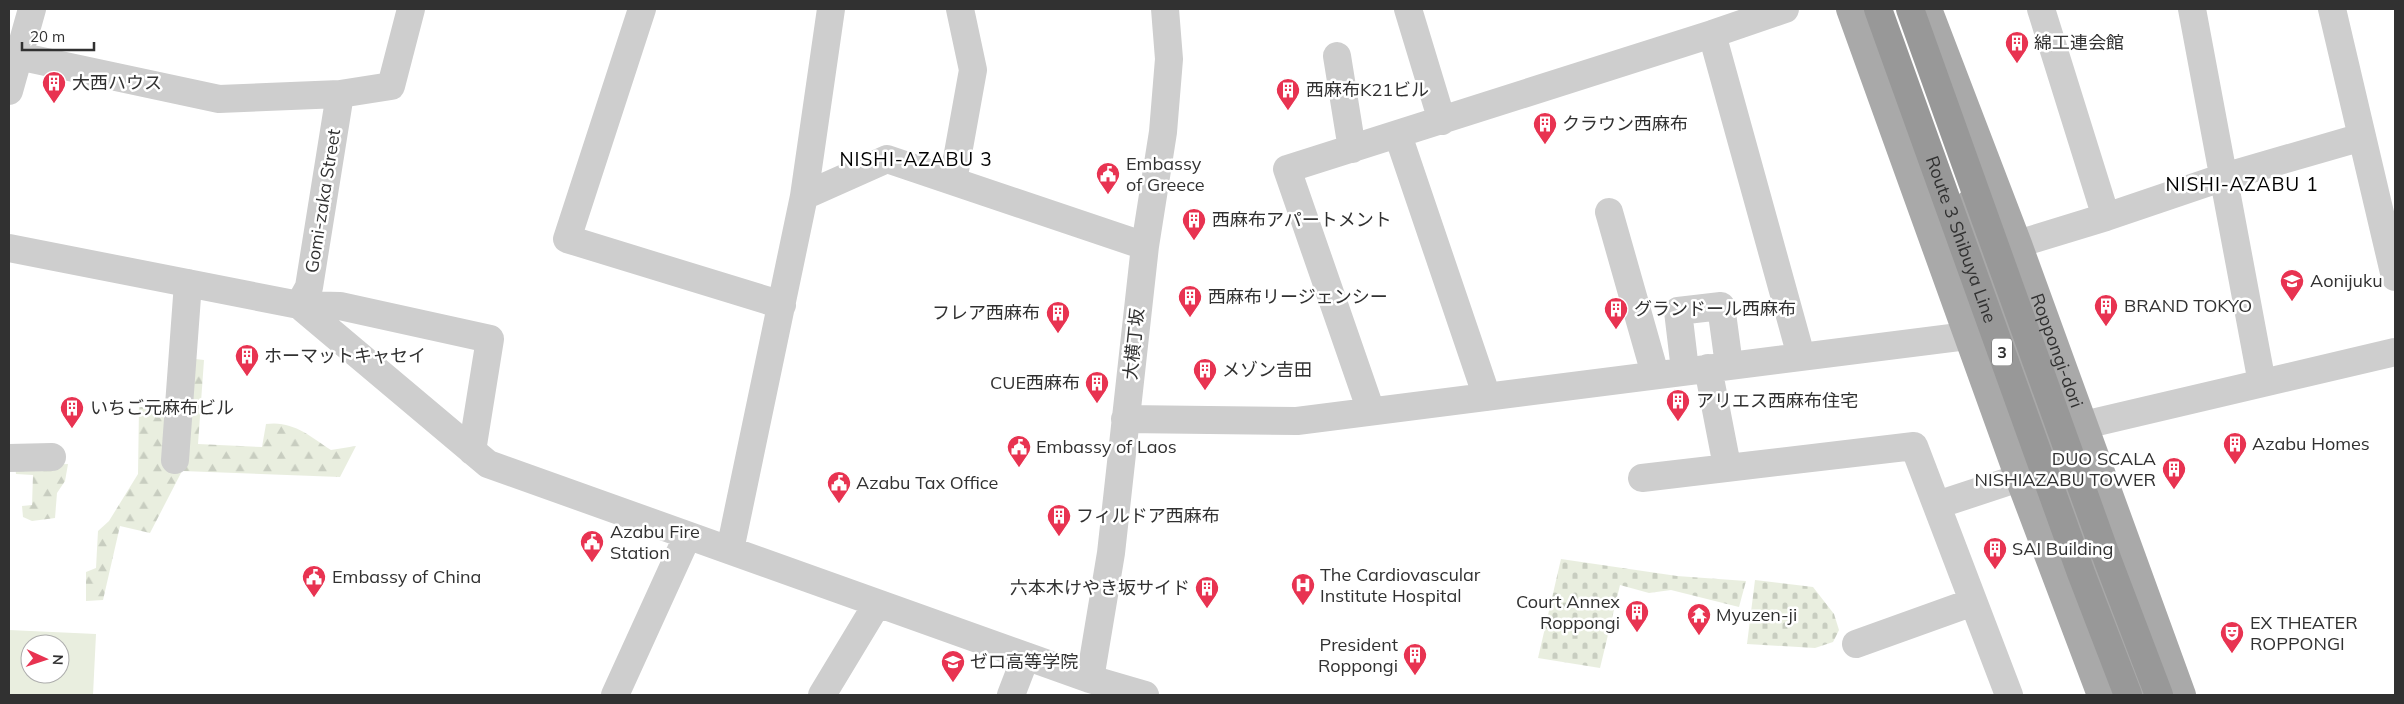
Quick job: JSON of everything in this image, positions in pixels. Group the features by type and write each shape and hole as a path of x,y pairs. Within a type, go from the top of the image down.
{"highway":[{"name":"Route 3 Shibuya Line","path":"1878,9 2081,573 2128,695"},
{"name":"Route 3 Shibuya Line","path":"1910,9 2108,561 2159,695"}],"main road":[{"path":"1850,9 1967,336 2101,695"},
{"path":"1930,16 1982,256 2144,695"},
{"name":"Roppongi-dori","path":"1930,16 2018,244 2182,695"}],"street":[{"path":"9,91 32,9"},
{"path":"18,56 219,99 340,94 391,86 412,9"},
{"path":"642,9 567,239 782,305"},
{"path":"730,550 804,196 831,9"},
{"path":"953,181 973,70 960,9"},
{"name":"大横丁坂","path":"1090,679 1111,554 1145,246 1163,132 1169,59 1165,9"},
{"path":"1408,9 1442,121"},
{"path":"1371,411 1288,169 1442,121 1785,9"},
{"path":"2041,9 2106,217"},
{"path":"2192,9 2262,384"},
{"path":"2332,9 2395,277"},
{"path":"1712,34 1801,356"},
{"path":"1336,56 1352,149"},
{"name":"Gomi-zaka Street","path":"299,304 309,287 340,94"},
{"path":"1398,135 1487,397"},
{"path":"2018,244 2106,217 2224,177 2362,137"},
{"path":"804,196 887,159 1145,246"},
{"path":"1609,212 1655,374"},
{"path":"9,248 299,304 340,306 490,339 472,451"},
{"path":"176,460 188,283"},
{"path":"299,304 488,464 687,537 730,550 1090,679 1145,695"},
{"path":"1126,418 1297,421 1655,374 1967,336"},
{"path":"2084,425 2395,352"},
{"path":"1707,368 1727,466"},
{"path":"1642,478 1727,466 1914,446 2009,695"},
{"path":"9,458 52,456"},
{"path":"1938,505 2019,478"},
{"path":"615,695 687,537"},
{"path":"1856,644 1974,602"},
{"path":"822,695 877,604"},
{"path":"1011,695 1026,656"}],"green space":[{"path":"179,357 204,360 198,444 262,447 266,424 275,423 300,430 331,450 356,446 340,477 182,471 150,533 120,526 103,600 86,601 86,572 96,568 98,531 109,521 138,474 139,407 174,408"},
{"path":"68,464 65,481 57,493 55,518 32,521 23,517 22,506 32,505 33,475 16,474 15,466"},
{"path":"1561,559 1677,576 1746,581 1739,607 1671,590 1649,593 1620,585 1600,668 1538,658"},
{"path":"1755,580 1813,587 1834,614 1839,630 1833,642 1815,648 1747,644"},
{"path":"9,630 96,634 93,695 9,695"}],"place":[{"name":"綿工連会館","path":"2017,64"},
{"name":"大西ハウス","path":"54,104"},
{"name":"西麻布K21ビル","path":"1288,111"},
{"name":"クラウン西麻布","path":"1545,145"},
{"name":"Embassy of Greece","path":"1108,195"},
{"name":"西麻布アパートメント","path":"1194,241"},
{"name":"Aonijuku","path":"2292,302"},
{"name":"西麻布リージェンシー","path":"1190,318"},
{"name":"BRAND TOKYO","path":"2106,327"},
{"name":"グランドール西麻布","path":"1616,330"},
{"name":"フレア西麻布","path":"1058,334"},
{"name":"ホーマットキャセイ","path":"247,377"},
{"name":"メゾン吉田","path":"1205,391"},
{"name":"CUE西麻布","path":"1097,404"},
{"name":"アリエス西麻布住宅","path":"1678,422"},
{"name":"いちご元麻布ビル","path":"72,429"},
{"name":"Azabu Homes","path":"2235,465"},
{"name":"Embassy of Laos","path":"1019,468"},
{"name":"DUO SCALA NISHIAZABU TOWER","path":"2174,490"},
{"name":"Azabu Tax Office","path":"839,504"},
{"name":"フィルドア西麻布","path":"1059,537"},
{"name":"Azabu Fire Station","path":"592,563"},
{"name":"SAI Building","path":"1995,570"},
{"name":"Embassy of China","path":"314,598"},
{"name":"The Cardiovascular Institute Hospital","path":"1303,606"},
{"name":"六本木けやき坂サイド","path":"1207,609"},
{"name":"Court Annex Roppongi","path":"1637,633"},
{"name":"Myuzen-ji","path":"1699,636"},
{"name":"EX THEATER ROPPONGI","path":"2232,654"},
{"name":"President Roppongi","path":"1415,676"},
{"name":"ゼロ高等学院","path":"953,683"}],"district":[{"name":"NISHI-AZABU 3","path":"916,159"},
{"name":"NISHI-AZABU 1","path":"2242,184"}]}
